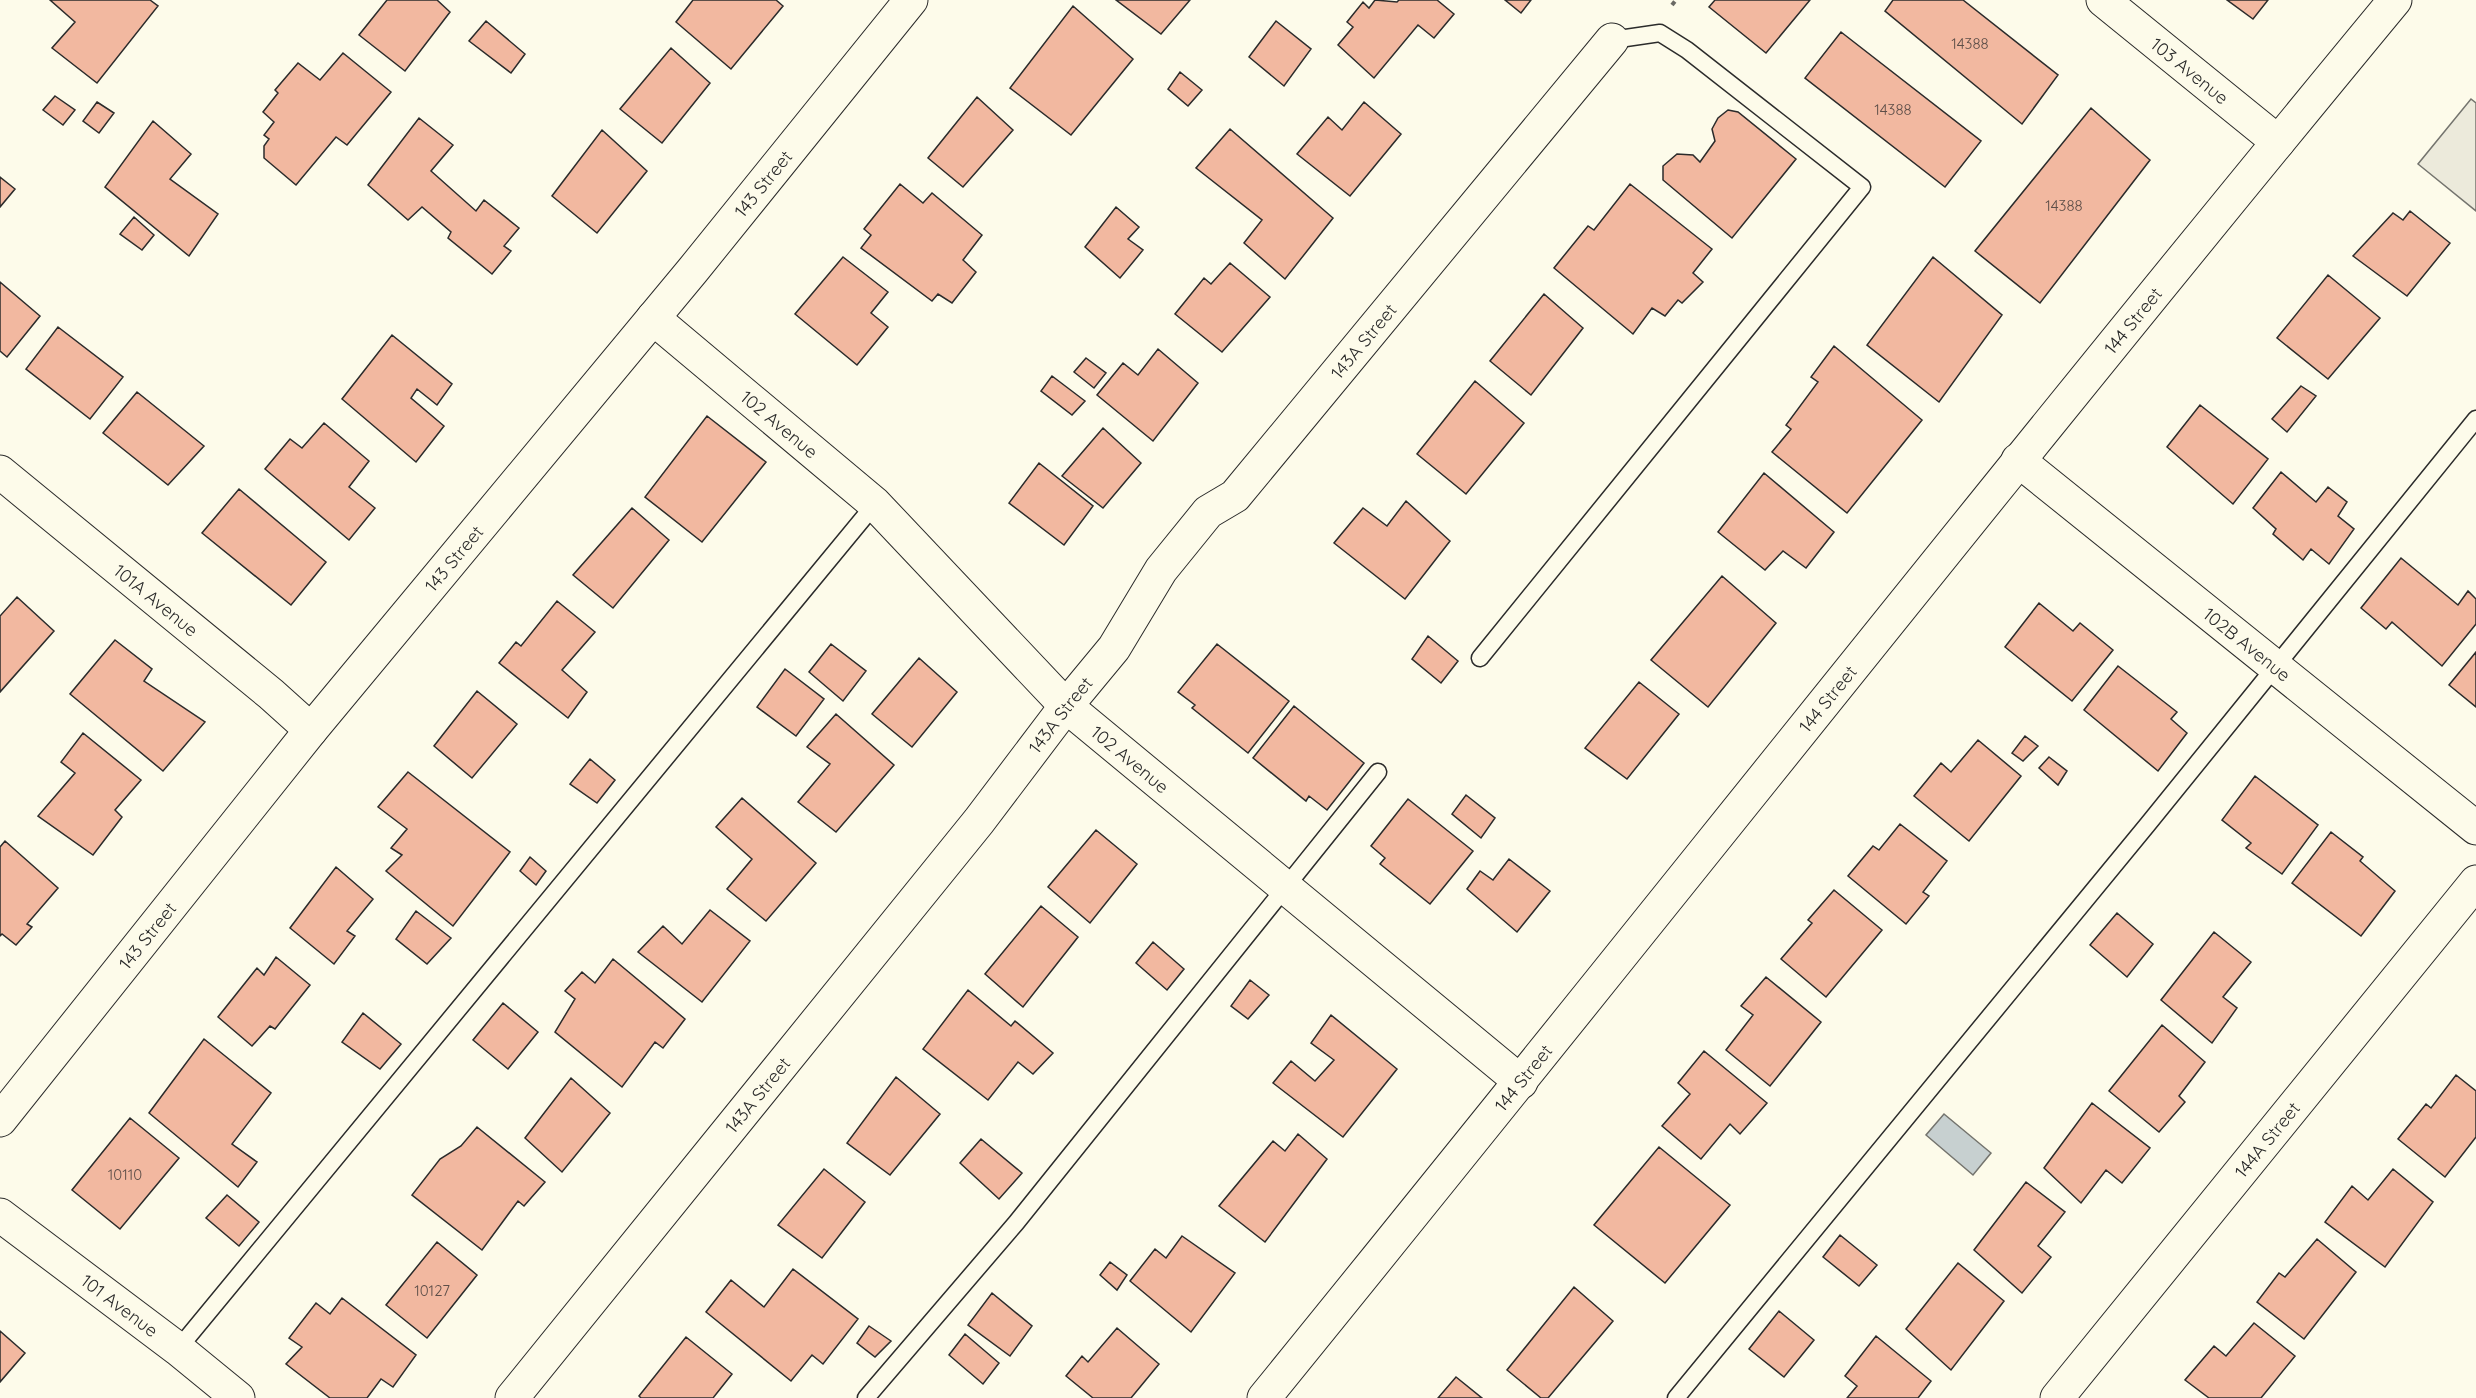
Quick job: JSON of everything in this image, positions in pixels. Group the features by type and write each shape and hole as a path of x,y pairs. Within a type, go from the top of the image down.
{"street":[{"name":"143 Street","path":"0,1120 311,730 653,318 911,0"},
{"name":"103 Avenue","path":"2103,0 2278,142"},
{"name":"144 Street","path":"1264,1398 1521,1082 2018,460 2395,0"},
{"name":"143A Street","path":"512,1398 979,821 1066,706 1114,648 1161,570 1208,512 1235,496 1612,40"},
{"name":"102 Avenue","path":"653,318 875,504 1066,706 1521,1082"},
{"name":"102B Avenue","path":"2018,460 2476,828"},
{"name":"101A Avenue","path":"0,472 271,694 311,730"},
{"name":"144A Street","path":"2057,1398 2476,882"},
{"name":"101 Avenue","path":"0,1215 178,1348 238,1398"}],"lane":[{"path":"1479,658 1862,187 1696,57 1660,33 1612,40"},
{"path":"1676,1398 2476,418"},
{"path":"178,1348 875,504"},
{"path":"866,1398 1016,1223 1378,772"}],"path":[{"path":"1672,5 1676,0"}],"shaded area":[{"path":"2471,99 2476,103 2476,211 2418,164"},
{"path":"1944,1114 1991,1153 1973,1175 1926,1135"}],"building":[{"path":"50,0 150,0 158,6 97,83 52,48 75,22"},
{"path":"387,0 437,0 450,12 405,71 359,35"},
{"path":"693,0 776,0 783,6 731,69 676,22"},
{"path":"1116,0 1190,0 1161,34"},
{"path":"1375,0 1397,2 1399,0 1437,0 1454,14 1434,38 1418,25 1374,78 1338,45 1353,27 1347,22 1363,2 1369,8"},
{"path":"1505,0 1531,0 1521,13"},
{"path":"1715,0 1810,0 1766,53 1709,7"},
{"path":"1893,0 1963,0 2058,75 2022,124 1885,11"},
{"path":"2227,0 2268,0 2253,19"},
{"path":"1073,6 1133,59 1071,135 1010,88"},
{"path":"486,21 525,54 511,73 469,41"},
{"path":"1276,21 1311,49 1284,86 1249,57"},
{"path":"1841,32 1981,141 1945,187 1805,78"},
{"path":"671,48 710,83 662,143 620,109"},
{"path":"343,53 391,92 347,145 336,137 296,185 264,158 264,146 269,139 264,135 274,122 263,112 278,93 275,90 298,63 320,80"},
{"path":"1180,72 1202,90 1188,106 1168,89"},
{"path":"55,96 75,110 63,125 43,110"},
{"path":"977,97 1013,130 963,187 928,158"},
{"path":"97,102 114,113 99,133 83,121"},
{"path":"1364,102 1401,134 1350,196 1297,154 1328,117 1342,130"},
{"path":"2091,108 2150,160 2040,303 1975,251"},
{"path":"1728,110 1738,112 1796,159 1732,238 1663,180 1663,166 1677,154 1693,155 1700,162 1715,141 1712,129 1718,118"},
{"path":"419,118 453,145 431,171 476,211 484,200 519,228 504,246 511,251 492,274 448,238 451,232 422,207 408,220 368,185"},
{"path":"153,121 191,154 170,179 218,214 189,256 105,187"},
{"path":"1230,129 1333,218 1285,279 1244,243 1262,220 1196,168"},
{"path":"602,130 647,171 597,233 552,196"},
{"path":"0,177 15,189 0,207"},
{"path":"900,184 923,203 932,193 982,235 963,260 976,272 952,303 938,294 932,301 861,248 871,235 864,229"},
{"path":"1630,184 1712,249 1693,273 1703,282 1682,303 1678,300 1665,316 1652,308 1633,334 1554,268 1588,226 1594,230"},
{"path":"1116,207 1139,227 1128,239 1143,250 1120,278 1085,247"},
{"path":"2410,211 2450,243 2407,296 2353,256 2393,213 2403,220"},
{"path":"134,217 154,235 142,250 120,234"},
{"path":"843,257 888,292 871,313 888,327 857,365 795,314"},
{"path":"1933,257 2002,315 1939,402 1867,345"},
{"path":"1230,263 1270,297 1222,352 1175,314 1204,278 1211,284"},
{"path":"2328,275 2380,318 2328,379 2277,338"},
{"path":"0,282 40,316 7,357 0,351"},
{"path":"1544,294 1583,328 1531,395 1490,361"},
{"path":"58,327 123,377 90,419 26,369"},
{"path":"392,335 452,384 437,405 417,389 411,398 444,426 416,462 342,399"},
{"path":"1834,346 1922,420 1847,513 1772,452 1791,429 1786,425 1818,382 1811,377"},
{"path":"1158,349 1198,383 1153,441 1097,395 1123,363 1138,375"},
{"path":"1086,358 1106,373 1094,388 1074,372"},
{"path":"1052,376 1085,401 1072,415 1041,391"},
{"path":"1475,381 1524,423 1466,494 1417,454"},
{"path":"2301,386 2316,396 2287,432 2272,419"},
{"path":"137,392 204,446 168,485 103,433"},
{"path":"2200,405 2268,459 2233,504 2167,447"},
{"path":"707,416 766,462 702,542 645,497"},
{"path":"324,423 369,461 349,487 375,508 349,540 265,469 290,439 302,448"},
{"path":"1103,428 1141,463 1103,508 1062,476"},
{"path":"1039,463 1093,506 1064,545 1009,503"},
{"path":"2281,472 2316,502 2328,487 2347,502 2338,516 2354,529 2329,564 2311,549 2303,560 2273,534 2276,529 2253,508"},
{"path":"1764,473 1834,532 1806,568 1783,551 1765,570 1718,532"},
{"path":"239,489 326,562 291,605 202,533"},
{"path":"1406,501 1450,541 1405,599 1334,543 1363,508 1387,526"},
{"path":"632,508 669,540 613,608 573,575"},
{"path":"2401,558 2458,605 2468,591 2476,599 2476,624 2442,666 2392,622 2386,629 2361,608"},
{"path":"1722,576 1776,623 1708,707 1651,660"},
{"path":"17,597 54,631 0,692 0,616"},
{"path":"557,601 595,632 562,670 587,692 568,718 499,663 516,642 521,646"},
{"path":"2039,603 2073,631 2080,623 2113,650 2072,701 2005,647"},
{"path":"1428,636 1458,661 1441,683 1412,659"},
{"path":"115,640 152,669 144,681 205,722 163,771 70,694"},
{"path":"831,644 866,671 843,701 809,672"},
{"path":"1217,644 1289,701 1248,753 1192,708 1195,705 1178,692"},
{"path":"2476,652 2476,707 2449,685"},
{"path":"919,658 957,692 912,747 872,714"},
{"path":"2118,666 2177,712 2171,719 2187,733 2158,771 2084,710"},
{"path":"785,669 824,699 796,736 757,707"},
{"path":"1639,682 1679,714 1627,779 1585,748"},
{"path":"477,691 517,724 472,778 434,746"},
{"path":"1294,706 1364,763 1327,810 1309,796 1306,801 1253,758"},
{"path":"836,714 894,765 836,832 798,802 830,764 807,747"},
{"path":"83,733 141,780 115,810 122,817 93,855 38,816 75,773 61,762"},
{"path":"2025,736 2038,746 2023,761 2012,753"},
{"path":"1978,740 2021,776 1969,841 1914,796 1941,763 1951,772"},
{"path":"2049,757 2067,771 2058,785 2039,768"},
{"path":"590,759 615,780 597,803 570,784"},
{"path":"408,772 510,852 453,926 386,871 402,855 391,848 407,829 378,807"},
{"path":"2255,776 2318,825 2282,874 2246,848 2251,843 2222,820"},
{"path":"1466,795 1495,818 1481,838 1452,814"},
{"path":"742,798 816,863 766,921 727,889 752,859 716,827"},
{"path":"1408,799 1473,851 1430,904 1380,864 1385,858 1371,846"},
{"path":"1900,824 1947,861 1923,892 1929,896 1906,924 1848,876 1873,846 1879,850"},
{"path":"1096,830 1137,864 1090,923 1048,887"},
{"path":"2331,832 2363,857 2360,861 2395,891 2361,936 2292,883"},
{"path":"5,841 58,888 27,924 32,927 16,945 2,934 0,936 0,847"},
{"path":"530,857 546,871 536,885 520,871"},
{"path":"1509,859 1550,891 1517,932 1467,889 1480,871 1493,880"},
{"path":"336,867 373,899 347,931 355,936 334,964 290,928"},
{"path":"1834,890 1882,930 1826,997 1781,959 1812,923 1808,920"},
{"path":"1041,906 1078,937 1023,1007 985,974"},
{"path":"710,910 750,941 702,1002 638,952 663,926 682,944"},
{"path":"416,911 451,938 427,964 396,939"},
{"path":"2117,913 2153,944 2127,977 2090,945"},
{"path":"2214,932 2251,962 2223,997 2237,1008 2212,1043 2161,1000"},
{"path":"1153,942 1184,969 1167,990 1136,963"},
{"path":"276,957 310,985 275,1029 270,1026 252,1046 218,1017 257,968 264,975"},
{"path":"613,959 685,1019 663,1048 655,1042 622,1087 555,1032 575,999 565,991 582,972 595,983"},
{"path":"1766,977 1821,1022 1770,1086 1726,1050 1753,1015 1741,1006"},
{"path":"1250,980 1269,995 1248,1019 1231,1006"},
{"path":"968,990 1011,1026 1015,1021 1053,1053 1033,1074 1018,1062 988,1100 923,1049"},
{"path":"503,1003 538,1032 508,1069 473,1040"},
{"path":"363,1013 401,1044 380,1069 342,1042"},
{"path":"1331,1015 1397,1069 1343,1137 1273,1083 1291,1061 1315,1081 1334,1060 1311,1043"},
{"path":"2162,1025 2205,1062 2179,1096 2185,1102 2159,1132 2109,1091"},
{"path":"204,1039 271,1093 232,1144 257,1162 238,1187 149,1113"},
{"path":"1704,1051 1767,1103 1740,1134 1730,1124 1701,1159 1662,1126 1690,1094 1678,1083"},
{"path":"2456,1075 2476,1091 2476,1137 2445,1177 2398,1139 2426,1104 2431,1108"},
{"path":"896,1077 940,1114 890,1175 847,1143"},
{"path":"571,1078 610,1113 562,1172 525,1138"},
{"path":"2092,1103 2150,1148 2122,1183 2106,1170 2081,1203 2044,1168"},
{"path":"130,1118 179,1158 120,1229 72,1190"},
{"path":"477,1127 545,1182 524,1206 518,1201 482,1250 412,1195 440,1159 461,1146"},
{"path":"1298,1134 1327,1159 1265,1242 1219,1206 1273,1141 1285,1151"},
{"path":"981,1139 1022,1173 999,1199 960,1163"},
{"path":"1659,1147 1730,1205 1665,1283 1594,1225"},
{"path":"824,1169 865,1202 822,1258 778,1225"},
{"path":"2393,1169 2433,1202 2385,1267 2325,1222 2352,1186 2368,1200"},
{"path":"2026,1182 2065,1212 2038,1246 2051,1257 2022,1293 1974,1250"},
{"path":"227,1195 259,1222 239,1246 206,1218"},
{"path":"1840,1235 1877,1265 1859,1286 1823,1257"},
{"path":"1182,1236 1235,1273 1191,1332 1130,1281 1155,1249 1166,1258"},
{"path":"2317,1239 2356,1272 2304,1339 2257,1302 2279,1273 2285,1277"},
{"path":"437,1242 477,1275 427,1338 386,1305"},
{"path":"1110,1262 1127,1275 1117,1290 1100,1275"},
{"path":"1958,1263 2004,1301 1951,1370 1906,1329"},
{"path":"793,1269 858,1319 823,1364 812,1355 791,1381 706,1312 731,1280 764,1307"},
{"path":"1574,1287 1613,1321 1548,1398 1541,1398 1507,1370"},
{"path":"992,1293 1032,1326 1010,1356 968,1325"},
{"path":"342,1298 416,1355 393,1387 381,1379 367,1398 330,1398 286,1364 302,1347 289,1338 316,1303 330,1314"},
{"path":"1779,1311 1814,1340 1784,1377 1749,1349"},
{"path":"2254,1323 2295,1356 2261,1398 2209,1398 2185,1380 2214,1346 2226,1356"},
{"path":"869,1326 891,1341 875,1357 857,1343"},
{"path":"1117,1328 1159,1364 1131,1398 1093,1398 1066,1376 1082,1356 1088,1362"},
{"path":"0,1331 25,1353 0,1382"},
{"path":"965,1334 999,1363 983,1384 949,1355"},
{"path":"1876,1336 1931,1381 1918,1398 1847,1398 1857,1386 1845,1376"},
{"path":"686,1337 732,1374 713,1398 641,1398 639,1396"},
{"path":"1456,1377 1482,1398 1438,1398"}]}
